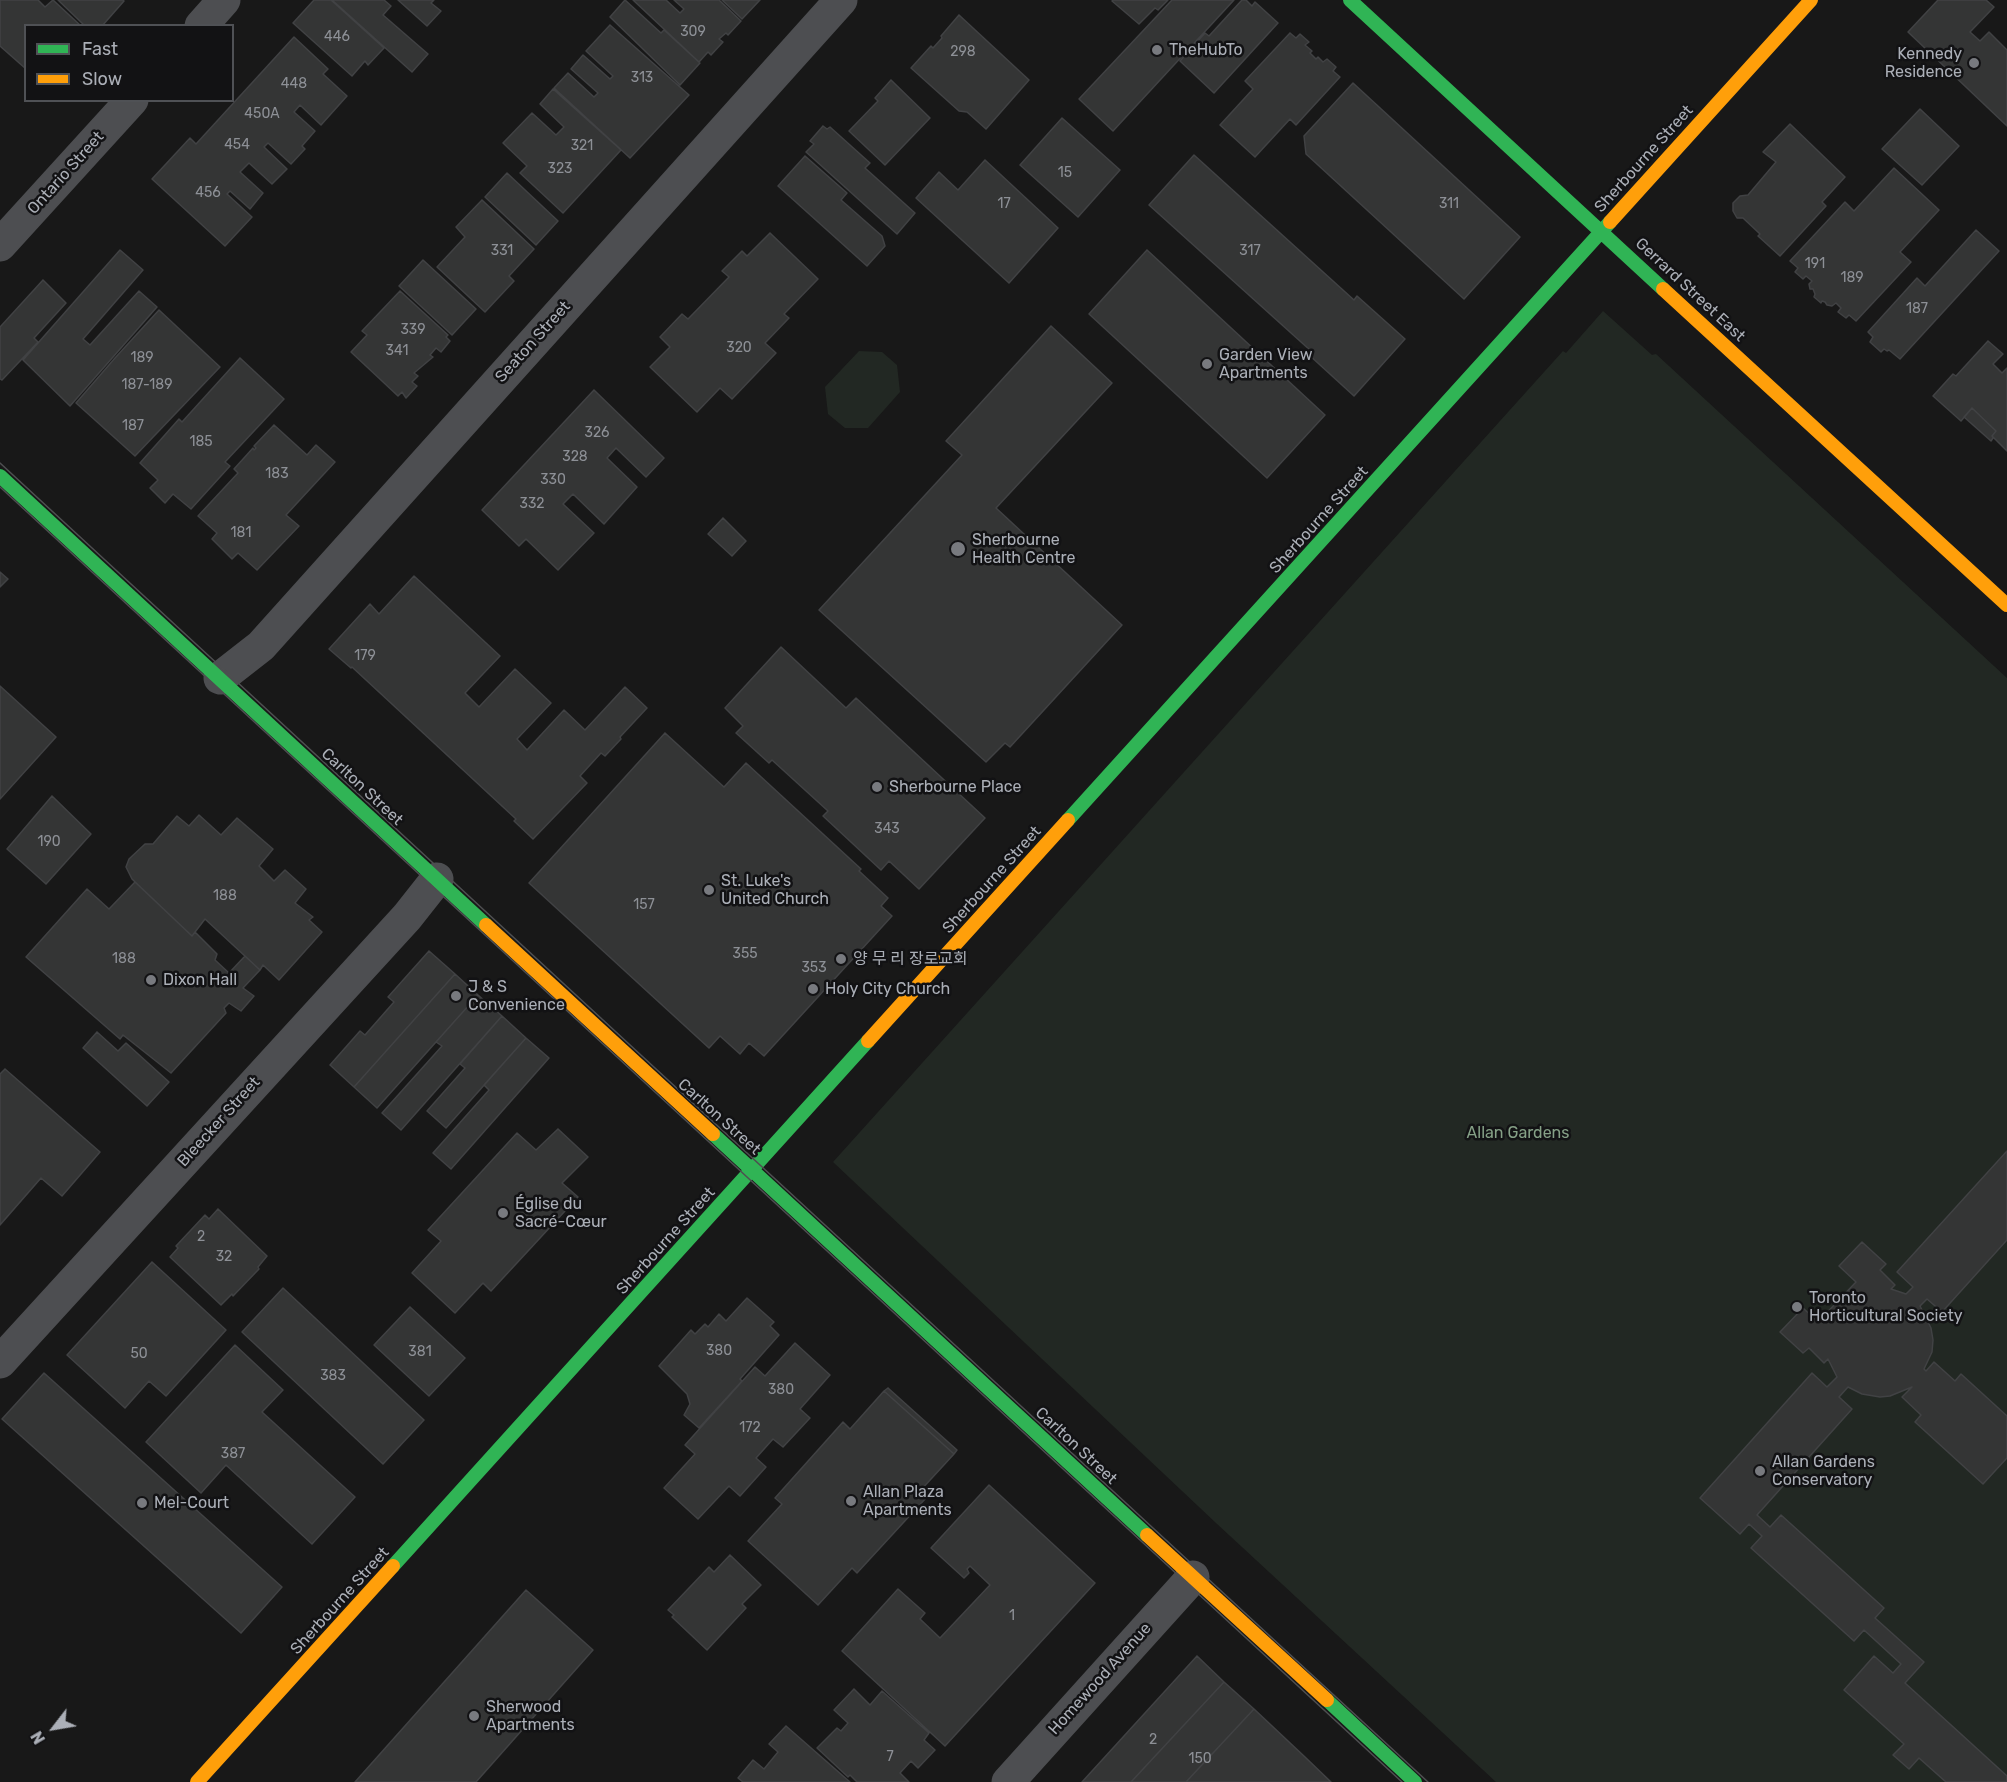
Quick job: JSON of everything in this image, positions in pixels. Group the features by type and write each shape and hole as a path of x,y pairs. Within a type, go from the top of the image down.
{"street":[{"path":"203,24 224,0"},
{"name":"Seaton Street","path":"220,678 261,646 841,0"},
{"name":"Gerrard Street East","path":"1350,0 2007,605"},
{"name":"Sherbourne Street","path":"197,1782 1811,0"},
{"name":"Ontario Street","path":"0,245 130,102"},
{"name":"Carlton Street","path":"0,476 1415,1782"},
{"name":"Bleecker Street","path":"0,1362 399,925 437,879"},
{"name":"Homewood Avenue","path":"1008,1782 1193,1577"}],"green space":[{"name":"Allan Gardens","path":"1603,311 1652,355 1656,354 2007,678 2007,1782 1496,1782 1216,1523 833,1162 1563,351 1566,353"},
{"path":"859,351 882,352 897,365 900,392 868,428 845,428 828,414 825,387"}],"building":[{"path":"0,0 38,0 45,7 53,0 79,24 24,24 24,67 0,46"},
{"path":"58,0 124,1 104,24 83,24"},
{"path":"314,0 331,0 384,48 368,65 365,61 352,76 293,23"},
{"path":"332,0 384,0 391,6 383,15 428,54 412,72"},
{"path":"398,0 434,0 431,3 441,11 427,26"},
{"path":"625,0 661,33 664,30 700,63 680,85 610,17"},
{"path":"633,0 666,0 680,13 684,9 674,0 719,0 741,21 728,35 726,33 719,39 723,42 711,55 708,52 699,62"},
{"path":"722,0 760,0 742,19"},
{"path":"1113,0 1168,0 1158,10 1155,8 1139,24"},
{"name":"TheHubTo","path":"1172,0 1234,0 1113,131 1079,99"},
{"path":"1242,0 1246,0 1252,6 1255,2 1278,23 1214,93 1180,61 1205,33 1209,36"},
{"name":"Kennedy Residence","path":"1938,0 1986,0 1994,7 1970,32 1980,41 1989,32 2007,50 2007,126 1908,32"},
{"path":"959,15 1029,80 986,129 967,112 959,111 911,68 931,46 933,48"},
{"path":"610,25 689,95 630,158 554,88 568,73 594,97 598,93 571,69 583,55 610,79 613,76 586,51"},
{"path":"1290,33 1296,38 1300,34 1309,42 1305,45 1312,51 1310,53 1323,62 1327,59 1336,67 1333,71 1340,77 1296,125 1290,119 1255,157 1220,125 1253,89 1245,81"},
{"path":"294,37 328,69 323,74 347,96 321,125 300,105 294,112 315,131 302,146 305,149 291,164 268,143 264,147 287,169 272,184 249,163 240,172 263,193 250,209 230,191 227,194 252,217 225,246 152,179 190,138 196,144"},
{"path":"891,80 930,118 885,165 849,131 878,101 875,98"},
{"path":"1353,83 1520,237 1464,299 1306,154 1304,136"},
{"path":"553,89 621,150 563,213 520,173 527,166 503,143 532,113 556,135 564,127 540,104"},
{"path":"1920,109 1959,146 1922,185 1882,149"},
{"path":"1062,118 1120,170 1078,217 1020,165"},
{"path":"1790,124 1845,177 1822,202 1826,206 1780,256 1758,236 1760,234 1743,218 1737,218 1733,211 1733,203 1740,196 1748,195 1776,162 1763,152"},
{"path":"823,126 827,129 830,127 870,163 865,168 915,213 897,234 806,152 814,144 810,141"},
{"path":"1194,155 1354,300 1357,296 1405,339 1354,396 1308,354 1311,351 1149,205"},
{"path":"805,156 847,193 841,200 882,236 885,246 867,266 778,186"},
{"path":"985,160 1058,228 1009,283 916,198 939,172 958,190"},
{"path":"1894,168 1939,210 1900,252 1911,262 1856,321 1849,315 1846,318 1838,312 1841,308 1836,303 1832,306 1827,305 1814,297 1815,294 1809,284 1812,281 1806,276 1803,279 1795,272 1798,268 1790,261 1845,202 1854,211"},
{"path":"507,173 558,221 536,245 485,197"},
{"path":"482,200 534,249 509,276 514,281 485,312 437,267 465,237 456,227"},
{"path":"1976,230 1999,251 1900,359 1889,350 1884,349 1881,352 1870,342 1873,337 1868,332 1917,278 1925,286"},
{"path":"770,233 818,279 784,314 789,318 765,343 776,353 732,399 720,388 697,412 650,367 670,347 660,337 682,314 688,319 729,277 722,271 742,251 747,256"},
{"path":"120,250 143,270 83,339 90,345 139,291 157,307 70,406 23,360"},
{"name":"Garden View Apartments","path":"1147,250 1325,415 1267,478 1089,314"},
{"path":"423,260 476,309 452,335 399,286"},
{"path":"43,280 66,303 34,338 38,342 2,380 0,379 0,327"},
{"path":"400,291 448,335 446,337 450,341 441,352 436,348 430,355 433,357 414,373 418,376 412,382 417,386 406,398 402,392 398,396 351,352 367,335 362,331"},
{"path":"159,310 220,367 135,456 76,403"},
{"name":"Sherbourne Health Centre","path":"1051,326 1112,383 996,508 1122,625 1010,747 1005,743 986,762 819,610 962,455 946,441"},
{"path":"1988,341 2003,354 1993,364 2002,373 2007,368 2007,451 1992,436 1996,431 1972,408 1961,421 1933,396 1953,374 1956,376"},
{"path":"240,358 284,399 225,462 230,466 191,509 173,494 165,503 150,488 158,480 140,463 179,419 182,422"},
{"path":"594,390 664,458 646,477 616,448 607,458 637,487 604,524 573,494 563,504 594,533 558,570 526,539 519,546 482,510"},
{"path":"1972,408 1996,431 1991,441 1964,417"},
{"path":"274,425 307,455 316,445 335,462 286,515 299,526 257,570 238,553 232,559 212,539 217,533 198,516 238,473 234,469 253,448 254,450 256,448 254,446"},
{"path":"723,518 746,541 732,556 708,534"},
{"path":"0,572 8,579 0,587"},
{"path":"414,576 500,656 465,693 479,707 515,669 551,703 517,739 527,750 564,710 585,730 625,687 647,708 605,756 601,753 580,776 587,783 533,839 514,821 516,819 352,667 329,649 370,604 379,614"},
{"name":"Sherbourne Place","path":"781,647 846,708 856,698 985,818 919,889 889,861 881,870 823,816 828,811 772,760 769,763 736,733 743,726 725,708"},
{"path":"0,686 56,737 0,799"},
{"name":"St. Luke's United Church","path":"665,733 724,787 746,763 861,869 859,871 888,898 881,906 892,916 764,1056 749,1043 740,1054 720,1036 709,1048 529,883"},
{"path":"52,796 91,834 46,884 7,849"},
{"name":"Dixon Hall","path":"199,815 221,835 237,818 273,849 259,866 274,881 285,870 306,889 295,903 313,917 309,920 322,932 279,980 263,965 260,970 205,919 192,936 132,879 126,867 129,859 145,844 153,844 177,816 189,826"},
{"name":"Dixon Hall","path":"135,882 192,936 195,932 217,954 215,960 229,973 245,956 260,970 243,988 254,996 241,1011 229,1003 224,1008 226,1013 171,1073 123,1035 120,1039 26,957 87,889 109,909"},
{"path":"429,951 455,974 354,1087 330,1065 360,1031 365,1035 394,1002 388,997"},
{"path":"455,974 478,995 377,1108 354,1087"},
{"path":"478,995 502,1016 401,1130 382,1113 442,1046 436,1042"},
{"path":"502,1016 526,1038 446,1128 427,1111 465,1068 460,1064"},
{"path":"97,1032 118,1051 126,1043 169,1082 147,1106 83,1048"},
{"path":"526,1038 549,1058 451,1169 433,1153 489,1090 484,1085"},
{"path":"5,1069 100,1152 62,1196 41,1178 0,1225 0,1074"},
{"name":"Église du Sacré-Cœur","path":"558,1129 588,1157 562,1183 578,1197 491,1291 483,1283 455,1313 412,1273 441,1241 428,1230 517,1133 536,1150"},
{"name":"Allan Gardens Conservatory","path":"2007,1151 2007,1240 1942,1312 1927,1299 1920,1306 1931,1328 1933,1340 1932,1352 1924,1369 1926,1371 1934,1362 1955,1381 1961,1374 2007,1416 2007,1458 1983,1484 1915,1422 1921,1415 1902,1397 1912,1387 1890,1396 1880,1397 1862,1394 1848,1387 1839,1397 1852,1409 1757,1515 1770,1527 1781,1515 1884,1608 1875,1618 1924,1662 1905,1683 2007,1776 2007,1782 1946,1782 1919,1758 1909,1769 1893,1755 1904,1744 1844,1690 1874,1656 1893,1673 1901,1664 1864,1630 1854,1641 1751,1548 1762,1536 1749,1524 1740,1534 1700,1498 1812,1373 1827,1387 1837,1377 1828,1359 1824,1363 1809,1348 1803,1353 1780,1332 1803,1308 1818,1322 1856,1282 1839,1266 1862,1242 1886,1264 1880,1270 1895,1285 1891,1289 1906,1294 1913,1287 1897,1272"},
{"path":"218,1209 267,1256 258,1267 259,1269 221,1305 170,1257 178,1248 176,1246 205,1215 209,1219"},
{"path":"152,1262 226,1330 166,1396 149,1381 125,1408 67,1355"},
{"path":"283,1288 424,1420 383,1464 242,1332"},
{"path":"747,1298 774,1322 770,1326 779,1335 740,1379 742,1381 699,1428 684,1415 690,1404 687,1394 659,1366 691,1330 695,1334 705,1324 708,1327 719,1314 726,1321"},
{"path":"410,1307 465,1358 429,1396 374,1345"},
{"path":"795,1343 830,1375 800,1409 810,1418 783,1447 773,1439 756,1458 766,1467 740,1496 729,1486 698,1519 664,1488 695,1454 685,1445 755,1367 765,1376"},
{"path":"235,1345 283,1390 262,1412 355,1497 312,1544 226,1465 201,1493 146,1442"},
{"name":"Mel-Court","path":"44,1373 282,1587 241,1633 2,1419"},
{"path":"888,1388 957,1450 954,1454 884,1391"},
{"name":"Allan Plaza Apartments","path":"884,1391 954,1454 920,1491 926,1498 857,1573 852,1568 818,1605 748,1541 782,1504 775,1498 843,1422 850,1429"},
{"path":"989,1485 1095,1583 945,1746 842,1651 898,1589 925,1613 920,1619 940,1638 990,1585 970,1566 967,1569 969,1573 964,1578 931,1548"},
{"path":"730,1555 761,1585 742,1604 746,1608 707,1650 672,1617 674,1615 668,1610 709,1567 714,1572"},
{"name":"Sherwood Apartments","path":"526,1590 593,1650 476,1782 355,1782"},
{"path":"1197,1656 1224,1682 1131,1782 1082,1782"},
{"path":"1224,1682 1254,1709 1186,1782 1131,1782"},
{"path":"854,1689 870,1705 882,1691 929,1733 924,1740 935,1750 918,1768 911,1761 900,1773 909,1782 857,1782 850,1775 848,1777 817,1748 837,1728 841,1731 848,1723 834,1710"},
{"path":"1254,1709 1305,1757 1331,1782 1186,1782"},
{"path":"786,1726 850,1782 743,1782 738,1778 753,1760 764,1769 778,1752 769,1744"}],"tram line":[{"path":"0,463 1428,1782"},
{"path":"0,487 1402,1782"}],"traffic: fast":[{"path":"1350,0 1663,289"},
{"path":"1068,820 1610,222"},
{"path":"0,476 486,925"},
{"path":"393,1566 868,1041"},
{"path":"713,1134 1147,1535"},
{"path":"1327,1700 1415,1782"}],"traffic: slow":[{"path":"1610,222 1811,0"},
{"path":"1663,289 2007,605"},
{"path":"868,1041 1068,820"},
{"path":"486,925 713,1134"},
{"path":"1147,1535 1327,1700"},
{"path":"197,1782 393,1566"}],"place":[{"name":"TheHubTo","path":"1157,50"},
{"name":"Kennedy Residence","path":"1974,63"},
{"name":"Garden View Apartments","path":"1207,364"},
{"name":"Sherbourne Health Centre","path":"958,549"},
{"name":"Sherbourne Place","path":"877,787"},
{"name":"St. Luke's United Church","path":"709,890"},
{"name":"양 무 리 장로교회","path":"841,959"},
{"name":"Dixon Hall","path":"151,980"},
{"name":"Holy City Church","path":"813,989"},
{"name":"J & S Convenience","path":"456,996"},
{"name":"Église du Sacré-Cœur","path":"503,1213"},
{"name":"Toronto Horticultural Society","path":"1797,1307"},
{"name":"Allan Gardens Conservatory","path":"1760,1471"},
{"name":"Allan Plaza Apartments","path":"851,1501"},
{"name":"Mel-Court","path":"142,1503"},
{"name":"Sherwood Apartments","path":"474,1716"}]}
